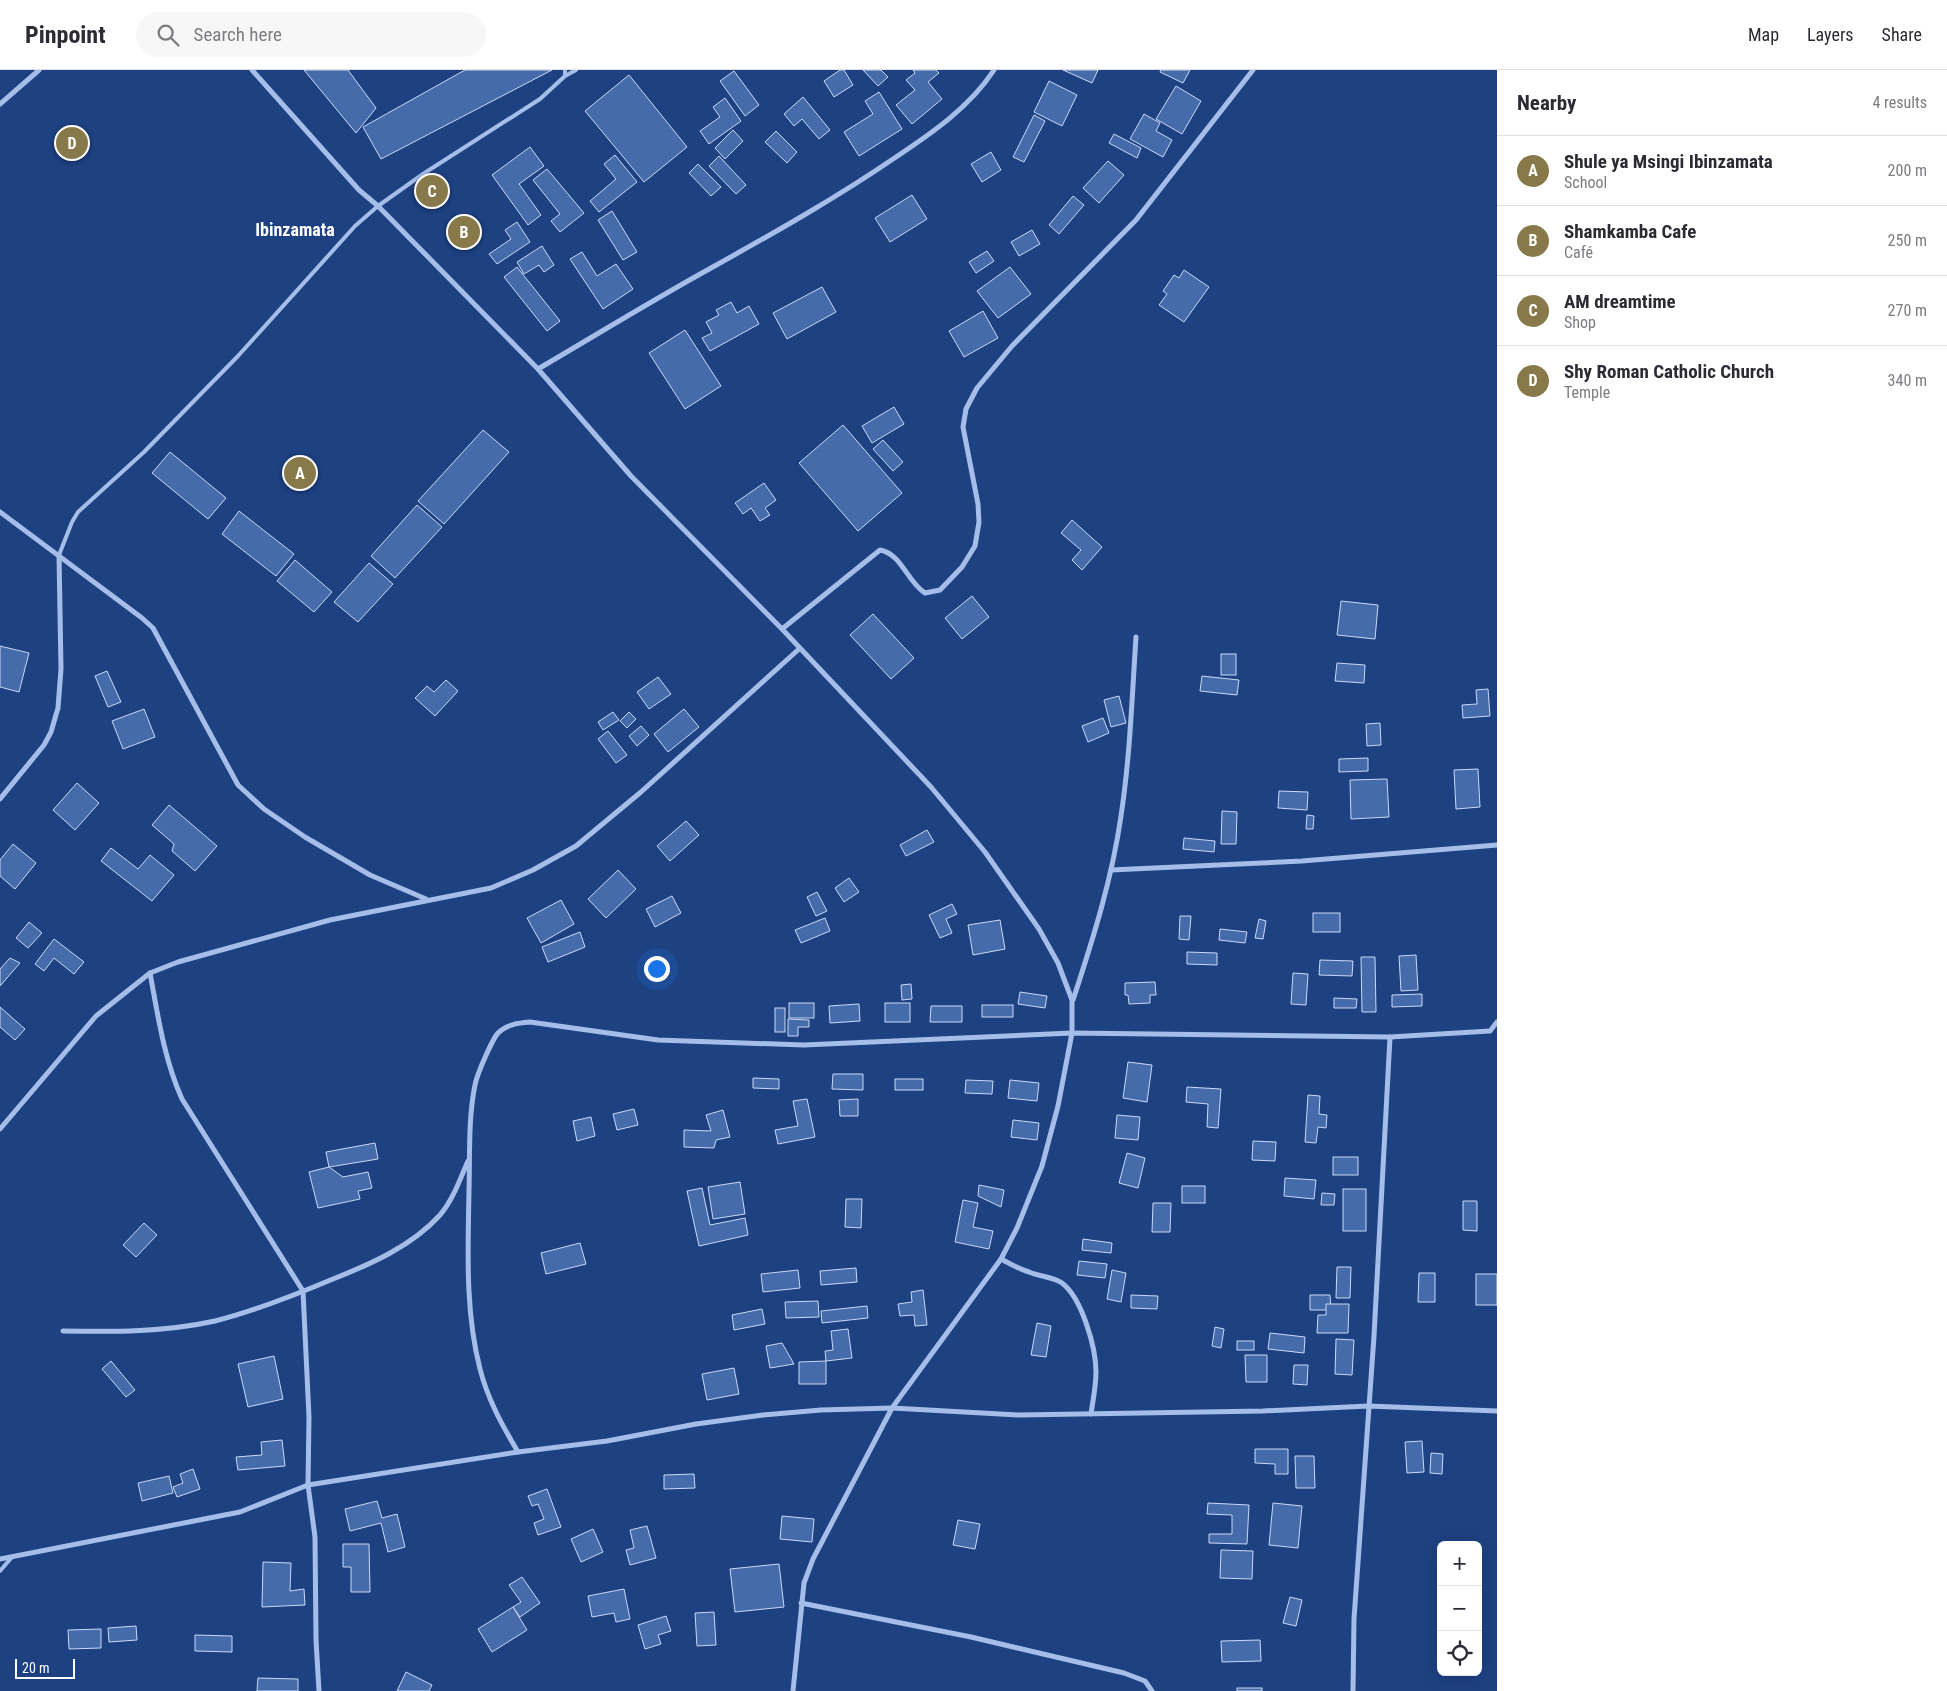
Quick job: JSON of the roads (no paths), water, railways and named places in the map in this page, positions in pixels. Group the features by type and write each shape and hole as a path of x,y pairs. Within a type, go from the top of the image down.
{"street":[{"path":"0,104 39,70"},
{"path":"252,70 359,190 378,206 538,369 630,476 782,629 931,787 986,852 1040,929 1058,963 1072,1000"},
{"path":"538,369 794,221 874,172 941,126 985,83 994,70"},
{"path":"782,629 880,550 893,554 918,588 925,593 940,590 962,567 975,546 979,522 973,470 963,427 966,409 977,388 1012,346 1136,220 1253,70"},
{"path":"0,512 153,628 238,785 264,809 305,838 370,875 426,900"},
{"path":"0,799 44,745 51,732 58,708 61,669 59,556"},
{"path":"793,1691 804,1583 813,1559 892,1408 1001,1259 1017,1228 1042,1166 1058,1106 1072,1033 1072,1000 1101,910 1121,816 1128,756 1136,637"},
{"path":"0,1129 96,1016 150,973 178,962 330,920 491,888 533,870 576,846 641,792 800,649"},
{"path":"1111,870 1302,861 1497,845"},
{"path":"150,973 172,1077 182,1099 303,1291 309,1417 308,1485 315,1537 316,1640 319,1691"},
{"path":"518,1452 492,1407 484,1385 470,1309 472,1107 476,1083 483,1063 498,1033 512,1024 530,1022 658,1040 804,1046 1072,1033 1390,1037 1490,1031 1497,1022"},
{"path":"1353,1691 1354,1619 1374,1336 1390,1037"},
{"path":"63,1331 108,1332 163,1329 214,1321 246,1312 303,1291 370,1263 399,1249 428,1226 448,1204 470,1158"},
{"path":"1001,1259 1031,1273 1061,1282 1074,1296 1082,1312 1093,1351 1096,1371 1091,1414"},
{"path":"0,1559 240,1512 308,1485 518,1452 607,1441 696,1424 763,1415 821,1410 892,1408 1019,1415 1263,1411 1368,1406 1497,1411"},
{"path":"802,1603 971,1637 1124,1673 1145,1681 1152,1691"}],"lane":[{"path":"564,76 565,70"},
{"path":"59,556 72,522 78,512 144,452 238,356 355,226 378,206 423,174 540,99 564,76 576,70"},
{"path":"0,1572 12,1557"}],"place":[{"name":"Shy Roman Catholic Church","path":"72,143"},
{"name":"AM dreamtime","path":"432,191"},
{"name":"Shamkamba Cafe","path":"464,232"},
{"name":"Shule ya Msingi Ibinzamata","path":"300,473"}],"district":[{"name":"Ibinzamata","path":"295,230"}]}
